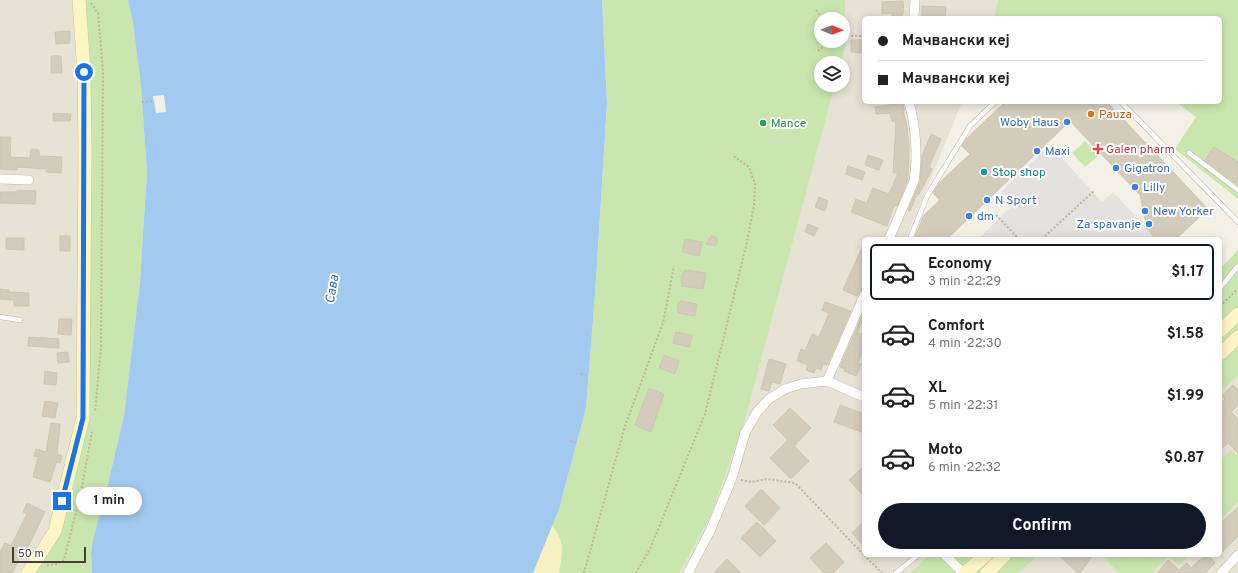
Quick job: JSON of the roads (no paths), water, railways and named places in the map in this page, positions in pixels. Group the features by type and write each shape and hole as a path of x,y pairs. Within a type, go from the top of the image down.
{"street":[{"path":"28,573 54,531 83,418 85,134 84,72 79,0"},
{"path":"914,16 915,0"},
{"path":"890,237 914,181 916,171 917,147 909,104"},
{"path":"0,179 29,180"},
{"path":"827,381 862,301"},
{"path":"1222,329 1238,314"},
{"path":"1222,352 1238,337"},
{"path":"688,573 710,531 732,478 745,433 757,412 769,399 785,389 801,384 827,381 862,397"},
{"path":"1221,573 1238,555"},
{"path":"947,557 964,573 984,557"},
{"path":"987,573 1004,557"}],"lane":[{"path":"911,237 927,196 970,126 993,104"},
{"path":"1123,104 1238,222"},
{"path":"1189,153 1238,190"},
{"path":"1222,286 1238,266"},
{"path":"0,317 20,320"},
{"path":"896,573 916,557"}],"water":[{"name":"Сава","path":"128,0 602,0 607,103 586,408 559,509 533,573 92,573 91,553 93,539 124,416 140,282 147,173 141,86 133,23"}],"place":[{"name":"Pauza","path":"1091,114"},
{"name":"Woby Haus","path":"1067,122"},
{"name":"Mance","path":"763,123"},
{"name":"Galen pharm","path":"1098,149"},
{"name":"Maxi","path":"1037,151"},
{"name":"Gigatron","path":"1116,168"},
{"name":"Stop shop","path":"984,172"},
{"name":"Lilly","path":"1135,187"},
{"name":"N Sport","path":"987,200"},
{"name":"New Yorker","path":"1145,211"},
{"name":"dm","path":"969,216"},
{"name":"Za spavanje","path":"1149,224"}]}
